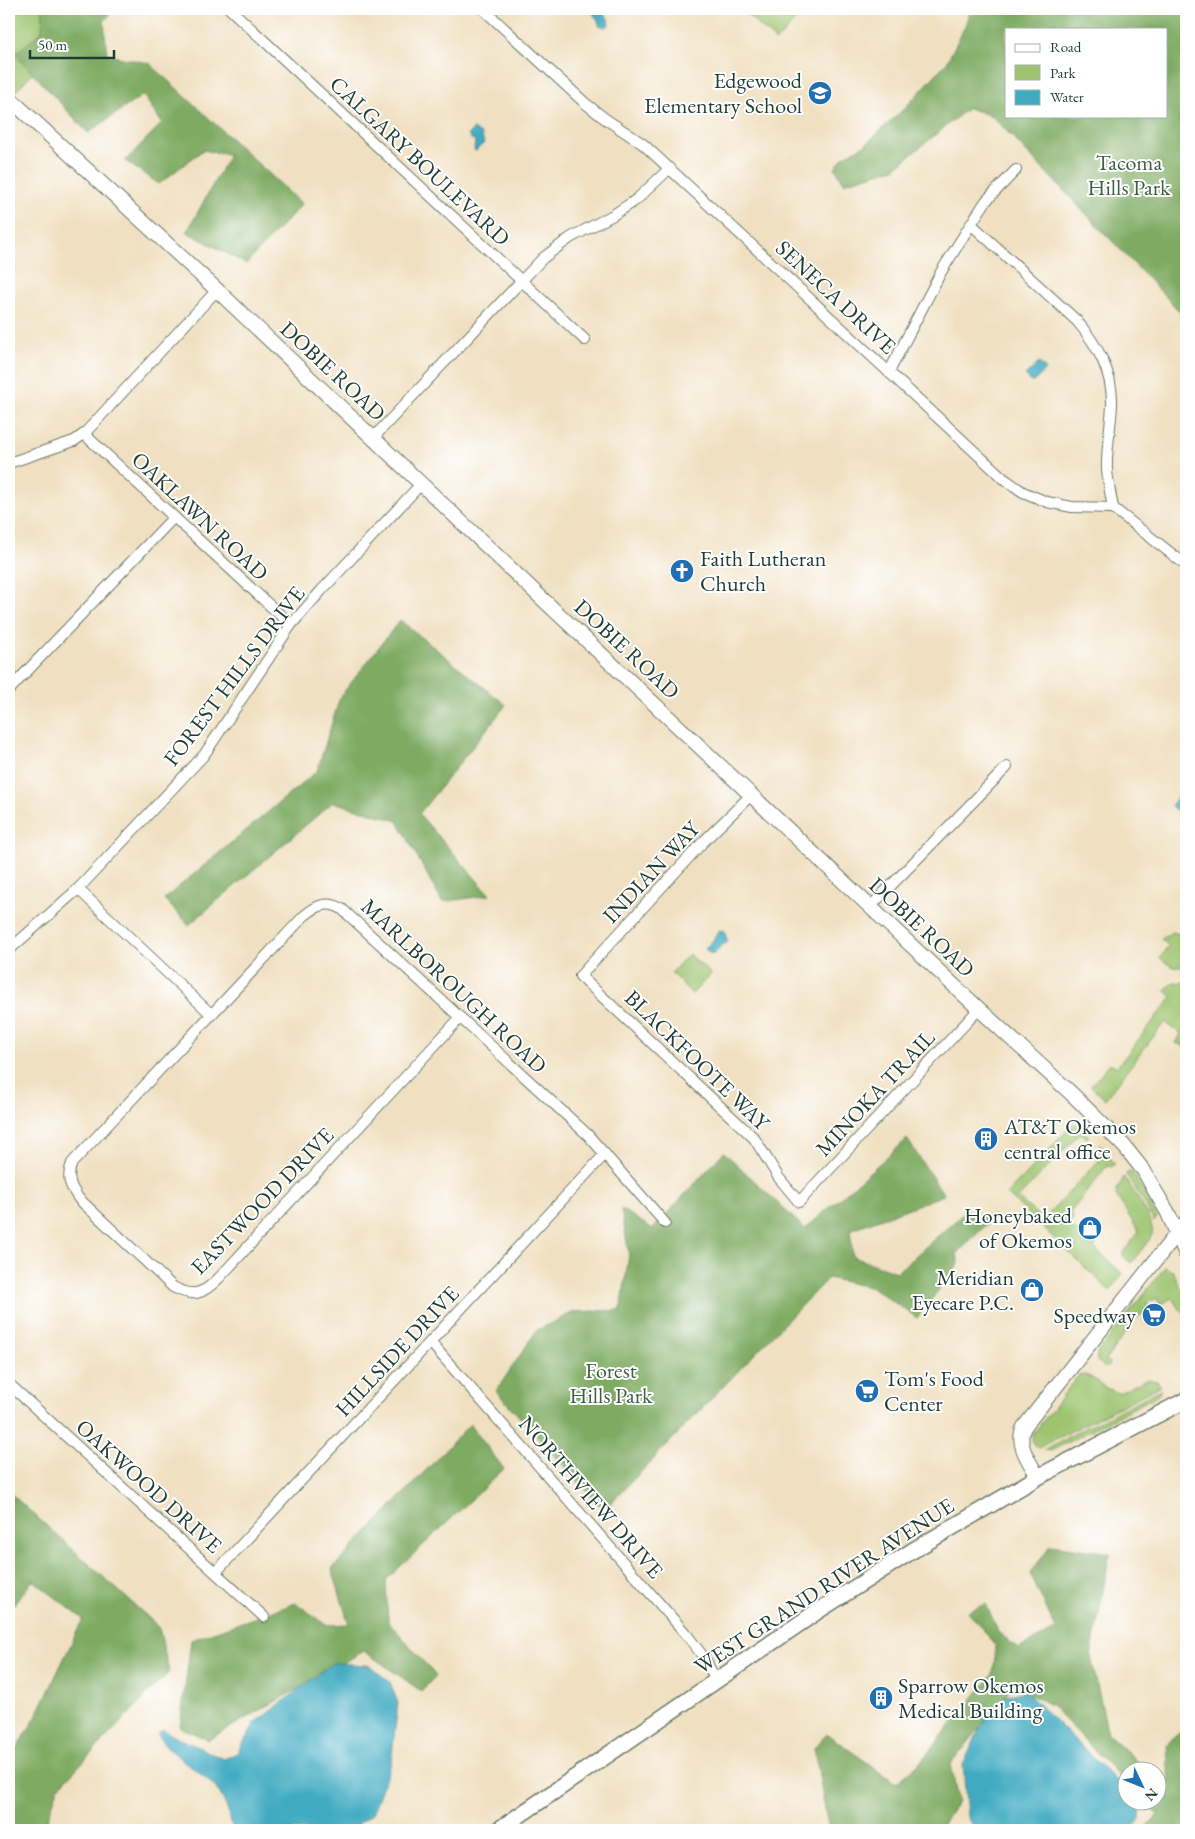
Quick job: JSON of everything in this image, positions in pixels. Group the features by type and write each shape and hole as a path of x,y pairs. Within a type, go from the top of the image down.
{"main road":[{"name":"WEST GRAND RIVER AVENUE","path":"498,1830 854,1587 970,1515 1038,1477 1186,1400"}],"street":[{"name":"CALGARY BOULEVARD","path":"230,9 585,340"},
{"name":"SENECA DRIVE","path":"483,9 585,103 643,144 670,168 1003,478 1023,492 1059,506 1113,508"},
{"name":"DOBIE ROAD","path":"9,98 217,290 870,907 1073,1095 1124,1146 1144,1171 1167,1211 1186,1254"},
{"path":"373,438 520,280 543,258 570,238 613,215 636,200 670,168"},
{"path":"889,372 941,272 971,224 986,201 1016,170"},
{"path":"971,224 1077,321 1090,336 1105,363 1112,402 1107,469 1113,508 1186,565"},
{"path":"9,463 74,441 84,434 217,290"},
{"name":"OAKLAWN ROAD","path":"84,434 291,625"},
{"name":"FOREST HILLS DRIVE","path":"9,950 78,889 204,755 291,625 421,484"},
{"path":"9,690 174,516"},
{"path":"870,907 1007,766"},
{"name":"INDIAN WAY","path":"580,976 703,842 751,794"},
{"path":"78,889 211,1014"},
{"name":"MARLBOROUGH ROAD","path":"211,1014 304,916 315,907 322,904 331,904 342,909 588,1135 665,1223"},
{"name":"BLACKFOOTE WAY","path":"580,976 754,1138 779,1178 799,1202"},
{"name":"MINOKA TRAIL","path":"799,1202 979,1009"},
{"name":"EASTWOOD DRIVE","path":"211,1014 72,1163 68,1173 71,1188 79,1199 173,1287 189,1294 203,1292 215,1282 460,1018"},
{"name":"HILLSIDE DRIVE","path":"216,1572 605,1154"},
{"path":"1038,1477 1021,1443 1021,1434 1024,1427 1186,1222"},
{"name":"NORTHVIEW DRIVE","path":"430,1343 687,1635 705,1659 716,1681"},
{"name":"OAKWOOD DRIVE","path":"9,1384 264,1617"}],"green space":[{"path":"9,9 92,9 13,94 9,90"},
{"path":"43,9 115,9 104,21 107,55 149,63 302,204 246,264 187,232 229,155 203,150 159,184 125,161 162,123 143,95 88,133 15,54 42,31"},
{"path":"741,9 806,9 776,41"},
{"name":"Tacoma Hills Park","path":"970,9 1186,9 1186,318 992,116 968,108 895,168 844,183 835,168 843,157 865,145 906,107 947,62 965,26"},
{"path":"400,620 506,705 419,814 490,895 442,902 398,821 333,802 189,925 164,899 317,771 340,697"},
{"path":"1173,932 1180,934 1186,940 1181,948 1186,952 1186,965 1182,967 1172,966 1160,958 1169,946 1162,938"},
{"path":"689,954 711,974 692,994 671,973"},
{"path":"1174,982 1186,983 1186,1047 1176,1043 1181,1034 1165,1022 1105,1099 1091,1086 1109,1064 1117,1067 1172,997 1165,990"},
{"path":"1074,1123 1089,1136 1087,1138 1080,1133 1018,1198 1043,1220 1104,1155 1098,1149 1100,1145 1114,1165 1111,1167 1107,1166 1070,1213 1074,1217 1069,1224 1092,1246 1095,1243 1097,1245 1094,1248 1123,1274 1110,1291 1007,1194"},
{"name":"Forest Hills Park","path":"907,1139 944,1195 850,1230 853,1257 897,1272 963,1214 995,1216 957,1254 959,1264 917,1318 873,1288 828,1278 604,1510 496,1391 537,1330 574,1312 621,1310 629,1254 621,1209 653,1229 724,1152 805,1229"},
{"path":"1129,1172 1133,1173 1158,1217 1154,1222 1126,1174"},
{"path":"1124,1177 1142,1205 1152,1229 1148,1242 1131,1263 1123,1256 1123,1253 1139,1232 1116,1195"},
{"path":"1165,1267 1174,1272 1186,1296 1186,1315 1178,1308 1172,1298 1160,1305 1157,1298 1147,1303 1150,1310 1128,1322 1130,1327 1104,1362 1109,1362 1110,1365 1105,1368 1097,1361 1097,1353"},
{"path":"1083,1375 1119,1393 1147,1379 1157,1381 1160,1386 1038,1448 1032,1441 1033,1434 1078,1376"},
{"path":"1161,1389 1158,1395 1051,1451 1043,1450"},
{"path":"470,1424 504,1469 386,1580 388,1621 436,1676 421,1691 364,1651 208,1740 180,1727 191,1640 296,1603 326,1625 349,1624 332,1569"},
{"path":"9,1492 159,1627 169,1672 58,1788 44,1830 9,1830 9,1761 36,1717 83,1619 33,1580 9,1611"},
{"path":"1051,1545 1110,1553 1091,1657 1108,1734 1138,1762 1118,1762 1118,1775 1051,1705 1013,1686 951,1764 958,1801 939,1830 829,1830 814,1748 827,1734 896,1783 917,1766 993,1674 996,1646 968,1611 986,1604 998,1631 1018,1649 1056,1629 1030,1574"},
{"path":"1186,1728 1186,1830 1143,1830 1158,1815 1155,1812 1168,1812 1167,1744"}],"water":[{"path":"599,9 608,18 609,25 605,27 599,25 598,20 593,14"},
{"path":"473,129 481,134 484,143 476,151 474,150 475,140 471,139 468,134"},
{"path":"1039,363 1046,369 1033,383 1025,376"},
{"path":"1186,785 1186,818 1171,806"},
{"path":"720,930 724,931 728,942 721,946 713,955 705,948"},
{"path":"333,1663 369,1665 390,1682 398,1703 391,1764 372,1814 350,1830 233,1830 225,1803 216,1788 167,1747 158,1733 163,1729 224,1759 237,1753 255,1723"},
{"path":"1025,1691 1118,1782 1118,1812 1140,1812 1140,1819 1130,1830 975,1830 967,1818 963,1765 981,1726 1006,1696"}],"place":[{"name":"Edgewood Elementary School","path":"820,93"},
{"name":"Faith Lutheran Church","path":"682,571"},
{"name":"AT&T Okemos central office","path":"986,1139"},
{"name":"Honeybaked of Okemos","path":"1090,1228"},
{"name":"Meridian Eyecare P.C.","path":"1032,1290"},
{"name":"Speedway","path":"1154,1315"},
{"name":"Tom's Food Center","path":"867,1391"},
{"name":"Sparrow Okemos Medical Building","path":"881,1698"}]}
